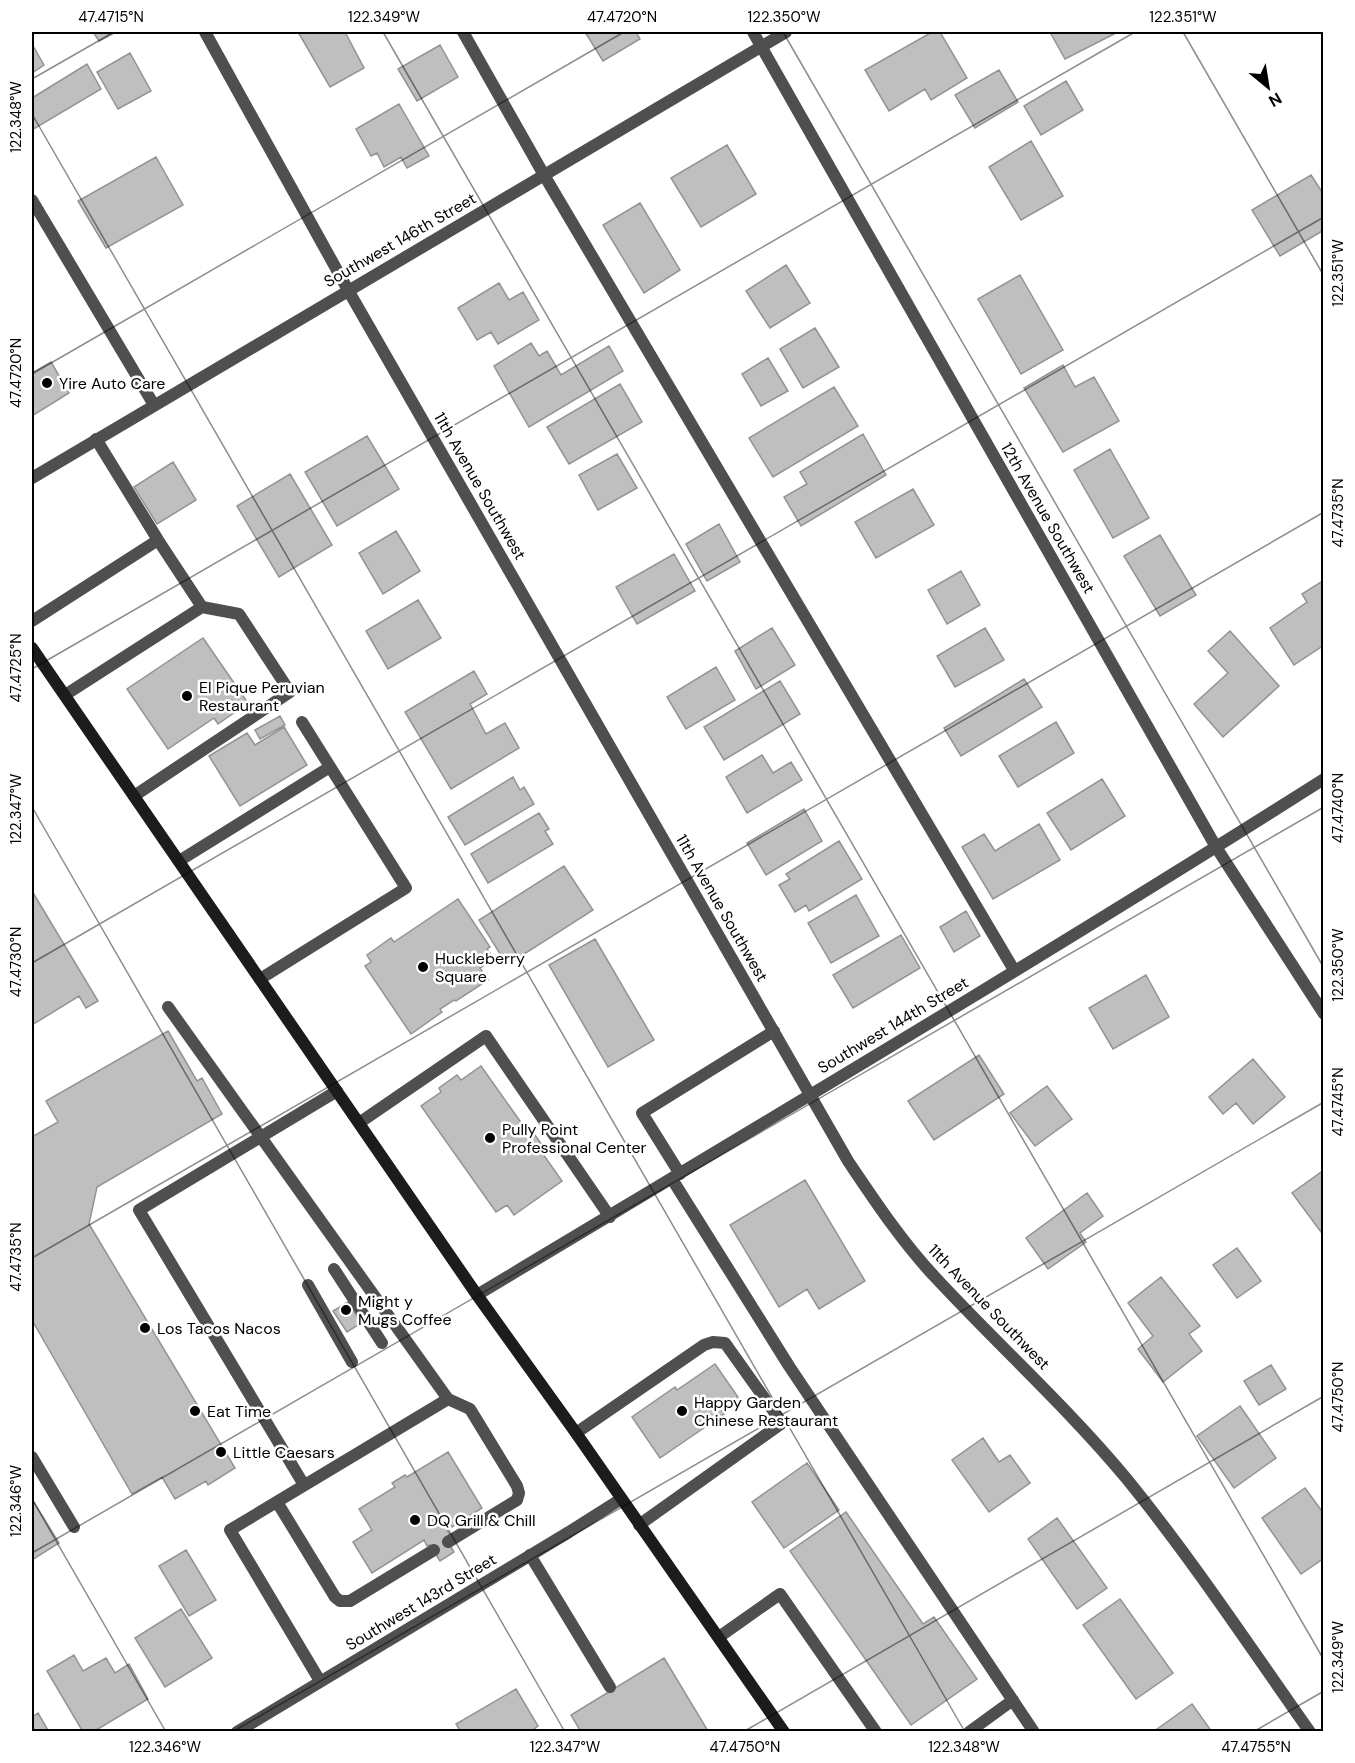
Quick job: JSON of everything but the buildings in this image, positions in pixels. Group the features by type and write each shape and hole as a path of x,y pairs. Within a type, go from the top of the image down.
{"main road":[{"path":"32,648 477,1295 784,1731"}],"street":[{"name":"11th Avenue Southwest","path":"205,32 348,290 848,1161 885,1216 934,1276 1041,1385 1125,1477 1178,1545 1310,1731"},
{"path":"464,32 544,175 1014,970"},
{"name":"12th Avenue Southwest","path":"753,32 1216,847 1323,1014"},
{"name":"Southwest 146th Street","path":"32,478 786,32"},
{"path":"32,200 153,405"},
{"path":"96,440 202,607"},
{"path":"32,621 158,540"},
{"path":"65,695 202,607 239,614 291,692 134,796"},
{"path":"260,979 405,888 302,722"},
{"path":"178,861 330,767"},
{"name":"Southwest 144th Street","path":"477,1295 811,1095 1323,779"},
{"path":"168,1007 448,1400 470,1409 517,1486 519,1493 517,1500 448,1542"},
{"path":"774,1031 642,1113 676,1177 789,1366 1034,1731"},
{"path":"359,1123 486,1036 609,1217"},
{"path":"304,1485 139,1210 337,1091"},
{"path":"334,1269 382,1343"},
{"path":"308,1285 352,1362"},
{"path":"576,1433 705,1345 713,1342 725,1342 782,1423 639,1525"},
{"path":"320,1681 230,1530 448,1400"},
{"path":"32,1457 74,1527"},
{"name":"Southwest 143rd Street","path":"237,1731 621,1499"},
{"path":"277,1502 335,1597 340,1601 350,1601 434,1550"},
{"path":"530,1555 610,1687"},
{"path":"719,1637 780,1594 876,1731"},
{"path":"969,1731 1013,1700"}],"place":[{"name":"Yire Auto Care","path":"47,383"},
{"name":"El Pique Peruvian Restaurant","path":"187,696"},
{"name":"Huckleberry Square","path":"423,967"},
{"name":"Pully Point Professional Center","path":"490,1138"},
{"name":"Might y Mugs Coffee","path":"346,1310"},
{"name":"Los Tacos Nacos","path":"145,1328"},
{"name":"Eat Time","path":"195,1411"},
{"name":"Happy Garden Chinese Restaurant","path":"682,1411"},
{"name":"Little Caesars","path":"221,1452"},
{"name":"DQ Grill & Chill","path":"415,1520"}]}
